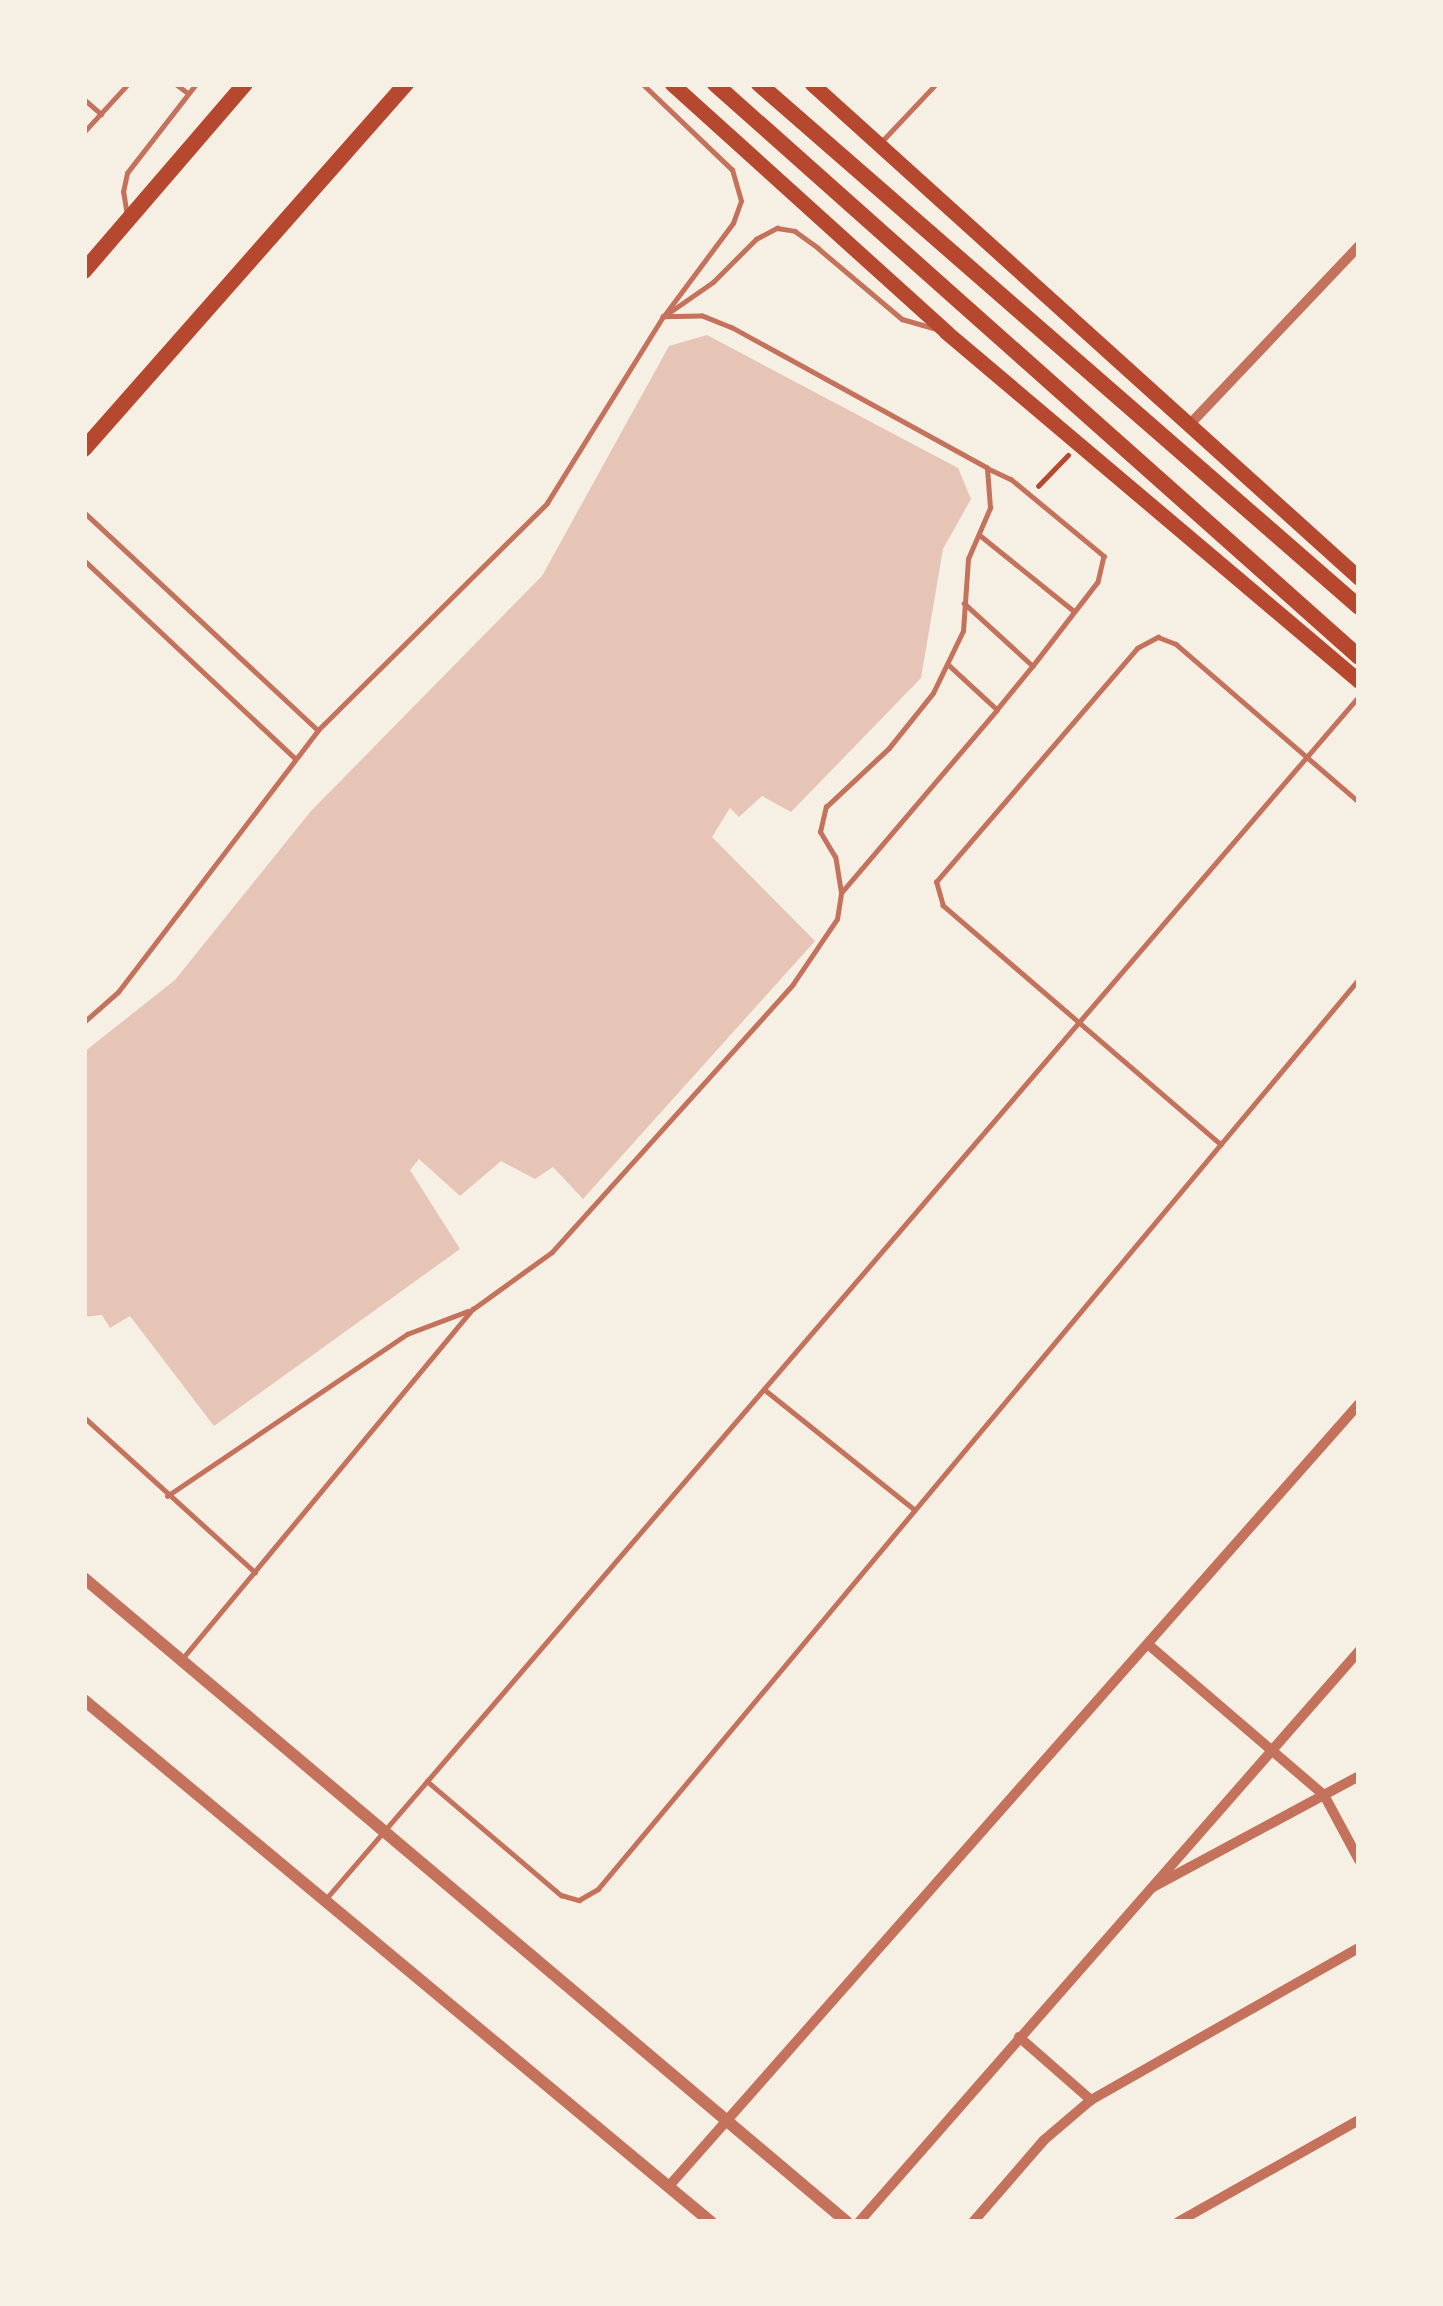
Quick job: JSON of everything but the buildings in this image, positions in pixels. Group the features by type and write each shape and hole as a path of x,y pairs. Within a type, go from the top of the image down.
{"main road":[{"path":"84,271 245,84"},
{"path":"84,449 406,84"},
{"path":"672,84 946,332 1359,681"},
{"path":"716,84 1359,657"},
{"path":"759,84 1189,464 1359,607"},
{"path":"812,84 1359,578"}],"street":[{"path":"1191,423 1359,246"},
{"path":"669,2186 1358,1408"},
{"path":"84,1578 847,2222"},
{"path":"1150,1646 1324,1795 1359,1860"},
{"path":"859,2222 1359,1651"},
{"path":"84,1700 711,2222"},
{"path":"1145,1892 1359,1777"},
{"path":"974,2222 1044,2140 1091,2100 1359,1948"},
{"path":"1019,2037 1091,2100"},
{"path":"1178,2222 1359,2120"}],"lane":[{"path":"84,132 128,84"},
{"path":"176,84 188,93"},
{"path":"128,219 123,192 128,172 196,84"},
{"path":"84,1022 118,992 318,730 547,503 663,317 733,223 741,201 732,170 642,84"},
{"path":"879,144 936,84"},
{"path":"84,99 101,114"},
{"path":"663,317 713,282 756,239 777,228 795,231 902,319 946,332"},
{"path":"663,317 702,316 732,328 987,468 1030,495 1104,556 1098,582 1033,666 841,892"},
{"path":"182,1660 473,1309 552,1252 793,985 837,920 841,892 835,857 820,832 826,807 889,748 933,693 963,631 968,559 990,508 987,468"},
{"path":"84,512 318,730"},
{"path":"981,536 1075,612"},
{"path":"84,560 296,759"},
{"path":"964,603 1033,666"},
{"path":"1221,1145 944,906 936,882 947,863 1137,649 1158,638 1176,644 1359,802"},
{"path":"947,664 997,710"},
{"path":"325,1900 1359,696"},
{"path":"427,1780 561,1895 579,1900 598,1889 1359,979"},
{"path":"167,1496 407,1334 473,1309"},
{"path":"764,1389 916,1510"},
{"path":"84,1418 255,1572"}],"path":[{"path":"1030,495 1078,444"}]}
